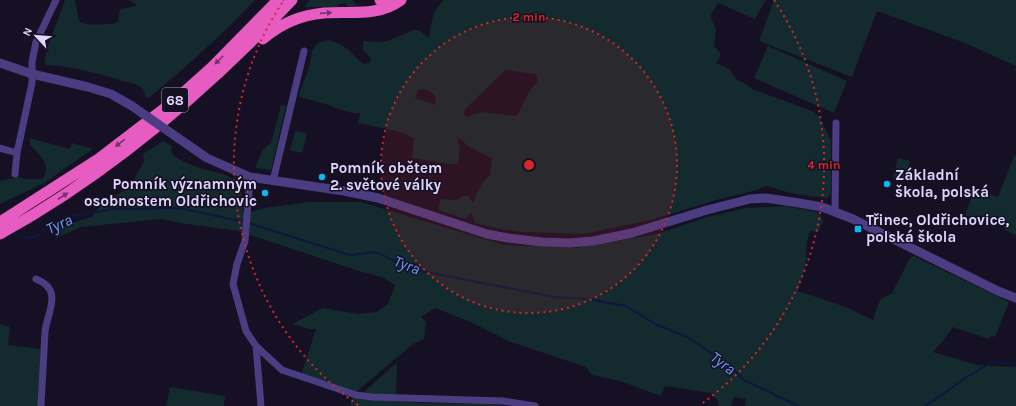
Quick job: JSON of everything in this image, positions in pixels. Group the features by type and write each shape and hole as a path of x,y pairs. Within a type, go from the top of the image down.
{"highway":[{"path":"247,33 260,12 272,0"},
{"name":"68","path":"2,221 97,160 174,101 212,67 278,0"},
{"name":"68","path":"0,234 62,196 103,168 175,112 219,74 292,0"},
{"path":"380,0 387,0"},
{"path":"219,74 239,62 267,35 288,22 317,14 376,11 389,7 401,0"}],"street":[{"path":"15,174 17,154 32,83 32,62 36,42 56,0"},
{"path":"273,181 304,51"},
{"path":"0,63 32,74 111,94 132,106 207,158 250,177 344,191 378,198 487,234 542,242 570,243 593,241 625,235 732,203 750,199 766,198 835,211 998,291 1016,298"},
{"path":"835,211 836,123"},
{"path":"0,148 17,154"},
{"path":"250,177 245,241 237,264 233,284 246,331 256,346 282,370 356,395 503,401 534,406"},
{"path":"36,279 43,282 48,287 51,293 52,302 45,332 41,406"},
{"path":"256,346 261,406"}],"green space":[{"path":"65,0 75,0 79,21 86,24 97,25 116,23 118,21 120,9 137,5 129,0 255,0 191,61 151,96 146,98 142,88 134,84 104,75 66,67 47,65 44,62 48,46"},
{"path":"310,0 352,0 358,5 347,7 346,3 338,4 338,7 304,7"},
{"path":"444,0 766,0 755,19 718,3 710,16 716,29 714,46 721,54 716,64 730,70 737,80 752,89 807,109 814,112 820,118 831,141 831,192 828,198 790,193 767,186 651,220 584,234 522,232 500,229 475,223 471,213 466,218 461,218 439,210 441,199 456,200 463,196 468,196 473,203 482,184 490,175 492,158 471,148 457,137 460,147 458,164 412,158 414,138 400,132 358,123 360,113 352,113 335,108 300,97 299,94 309,68 312,51 317,44 328,40 340,44 361,62 368,63 370,62 371,58 363,50 363,41 387,41 414,30 418,30 429,38 434,13","holes":["505,70 536,74 538,82 530,90 517,116 480,112 468,117 465,116 465,109","424,89 434,94 436,99 435,105 415,98 418,90"]},
{"path":"774,0 1016,0 1016,66 965,43 877,11 852,77 759,41"},
{"path":"768,46 847,81 834,113 754,78"},
{"path":"281,105 286,106 271,170 255,168 263,149 271,143"},
{"path":"295,131 307,133 302,153 290,150"},
{"path":"30,138 70,149 72,143 93,149 44,183 0,204 0,181 18,177 25,179 43,179 46,169 44,160 30,145"},
{"path":"163,141 172,146 172,154 179,159 203,169 226,175 235,181 242,194 243,211 251,212 264,208 309,202 361,202 504,245 576,248 657,234 707,217 746,208 785,206 817,212 821,216 823,222 818,232 811,231 809,235 806,262 798,291 846,307 873,320 881,299 892,293 910,258 914,256 1009,302 995,337 991,336 989,339 953,327 933,352 977,365 1016,367 1016,406 745,406 746,399 734,397 731,406 719,406 717,399 711,393 665,386 661,396 620,381 592,375 586,367 511,342 473,323 435,308 421,317 426,322 424,339 413,344 356,392 301,375 316,329 310,329 292,324 323,308 358,314 376,312 388,304 395,285 382,277 362,272 238,231 161,219 81,227 56,238 54,234 58,229 91,217 103,203 130,187 144,161 143,154"},
{"path":"1014,156 1016,156 1016,235 1005,230 1001,221 996,223 994,227 965,215 973,193 978,190 998,197"},
{"path":"898,158 910,161 905,181 893,178"},
{"path":"0,324 10,327 8,345 41,349 38,406 0,406"},
{"path":"397,362 396,395 367,394 364,392"},
{"path":"170,387 225,396 224,406 166,406"},
{"path":"353,398 420,403 486,404 508,406 350,406"}],"waterway":[{"name":"Tyra","path":"11,233 30,238 40,234 53,224 68,217 113,209 180,208 244,222"},
{"name":"Tyra","path":"248,223 350,255 376,252 411,269 554,297 588,299 626,306 655,324 687,337 729,365 744,380 798,406"},
{"path":"926,406 965,378 992,362 1016,364"}],"place":[{"name":"Pomník obětem 2. světové války","path":"322,177"},
{"name":"Základní škola, polská","path":"887,184"},
{"name":"Pomník významným osobnostem Oldřichovic","path":"265,193"},
{"name":"Třinec, Oldřichovice, polská škola","path":"858,229"}]}
